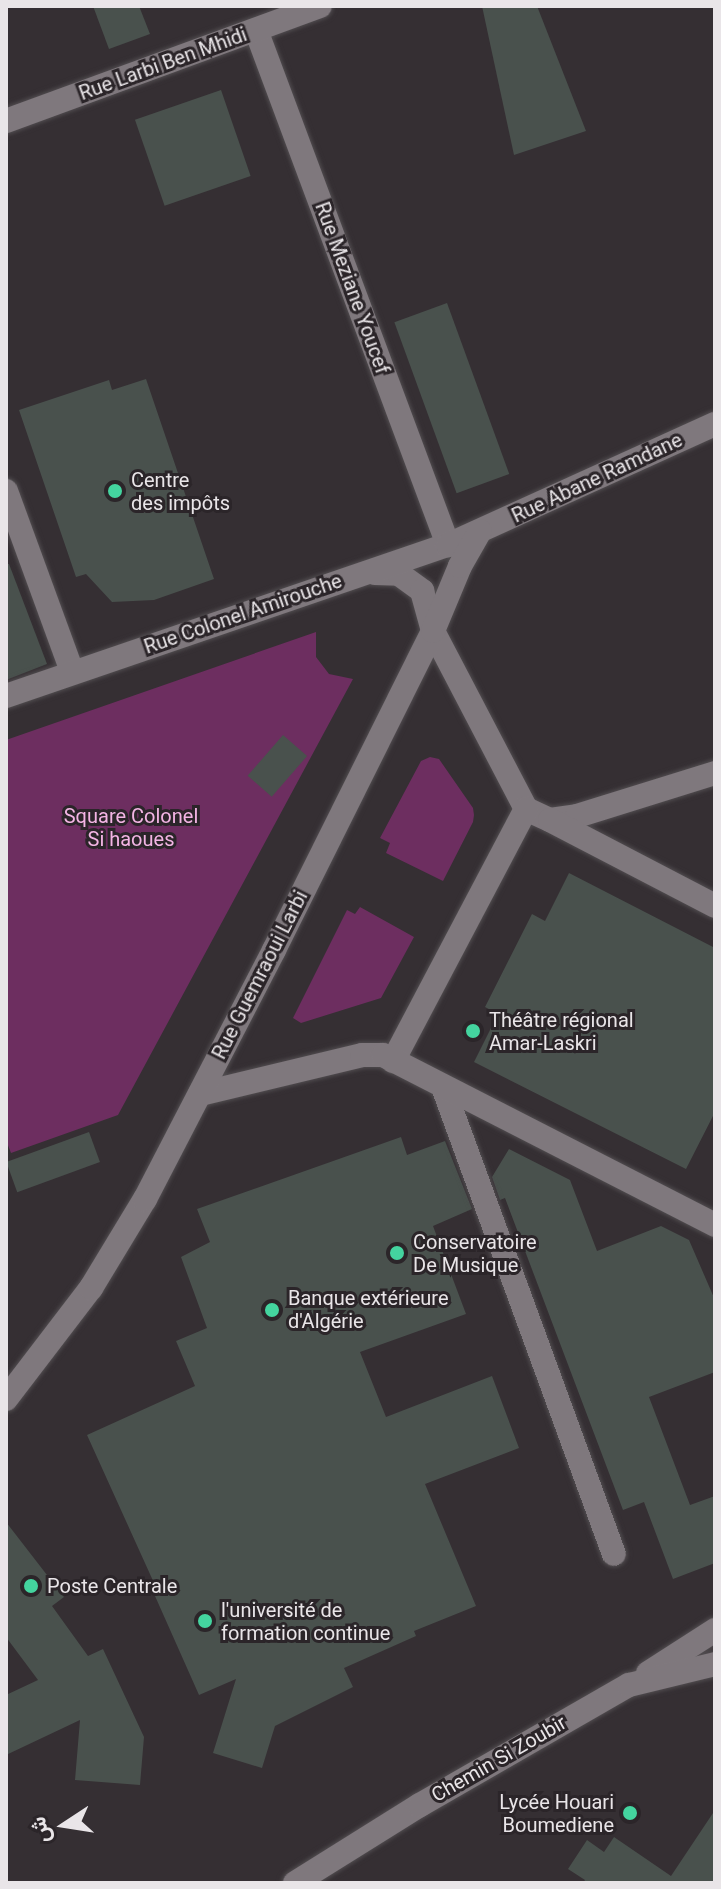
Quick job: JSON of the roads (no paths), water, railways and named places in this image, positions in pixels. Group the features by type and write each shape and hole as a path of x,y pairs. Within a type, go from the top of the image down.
{"street":[{"name":"Rue Larbi Ben Mhidi","path":"6,121 320,6"},
{"name":"Rue Meziane Youcef","path":"256,30 448,545"},
{"name":"Rue Abane Ramdane","path":"480,531 715,424"},
{"path":"6,491 72,671"},
{"name":"Rue Colonel Amirouche","path":"6,696 448,545 480,531"},
{"name":"Rue Guemraoui Larbi","path":"6,1399 91,1288 145,1199 433,631 460,566 480,531"},
{"path":"365,573 399,574 411,580 429,608 433,631 526,809 715,906"},
{"path":"550,820 577,816 715,773"},
{"path":"393,1061 526,809"},
{"path":"200,1094 362,1055 383,1055 715,1225"},
{"path":"443,1087 614,1554"},
{"path":"629,1685 715,1630"},
{"name":"Chemin Si Zoubir","path":"295,1883 420,1805 629,1685 715,1664"}],"place":[{"name":"Centre des impôts","path":"115,491"},
{"name":"Théâtre régional Amar-Laskri","path":"473,1031"},
{"name":"Conservatoire De Musique","path":"397,1253"},
{"name":"Banque extérieure d'Algérie","path":"272,1310"},
{"name":"Poste Centrale","path":"31,1586"},
{"name":"l'université de formation continue","path":"205,1621"},
{"name":"Lycée Houari Boumediene","path":"630,1813"}],"park label":[{"name":"Square Colonel Si haoues","path":"131,828"}]}
